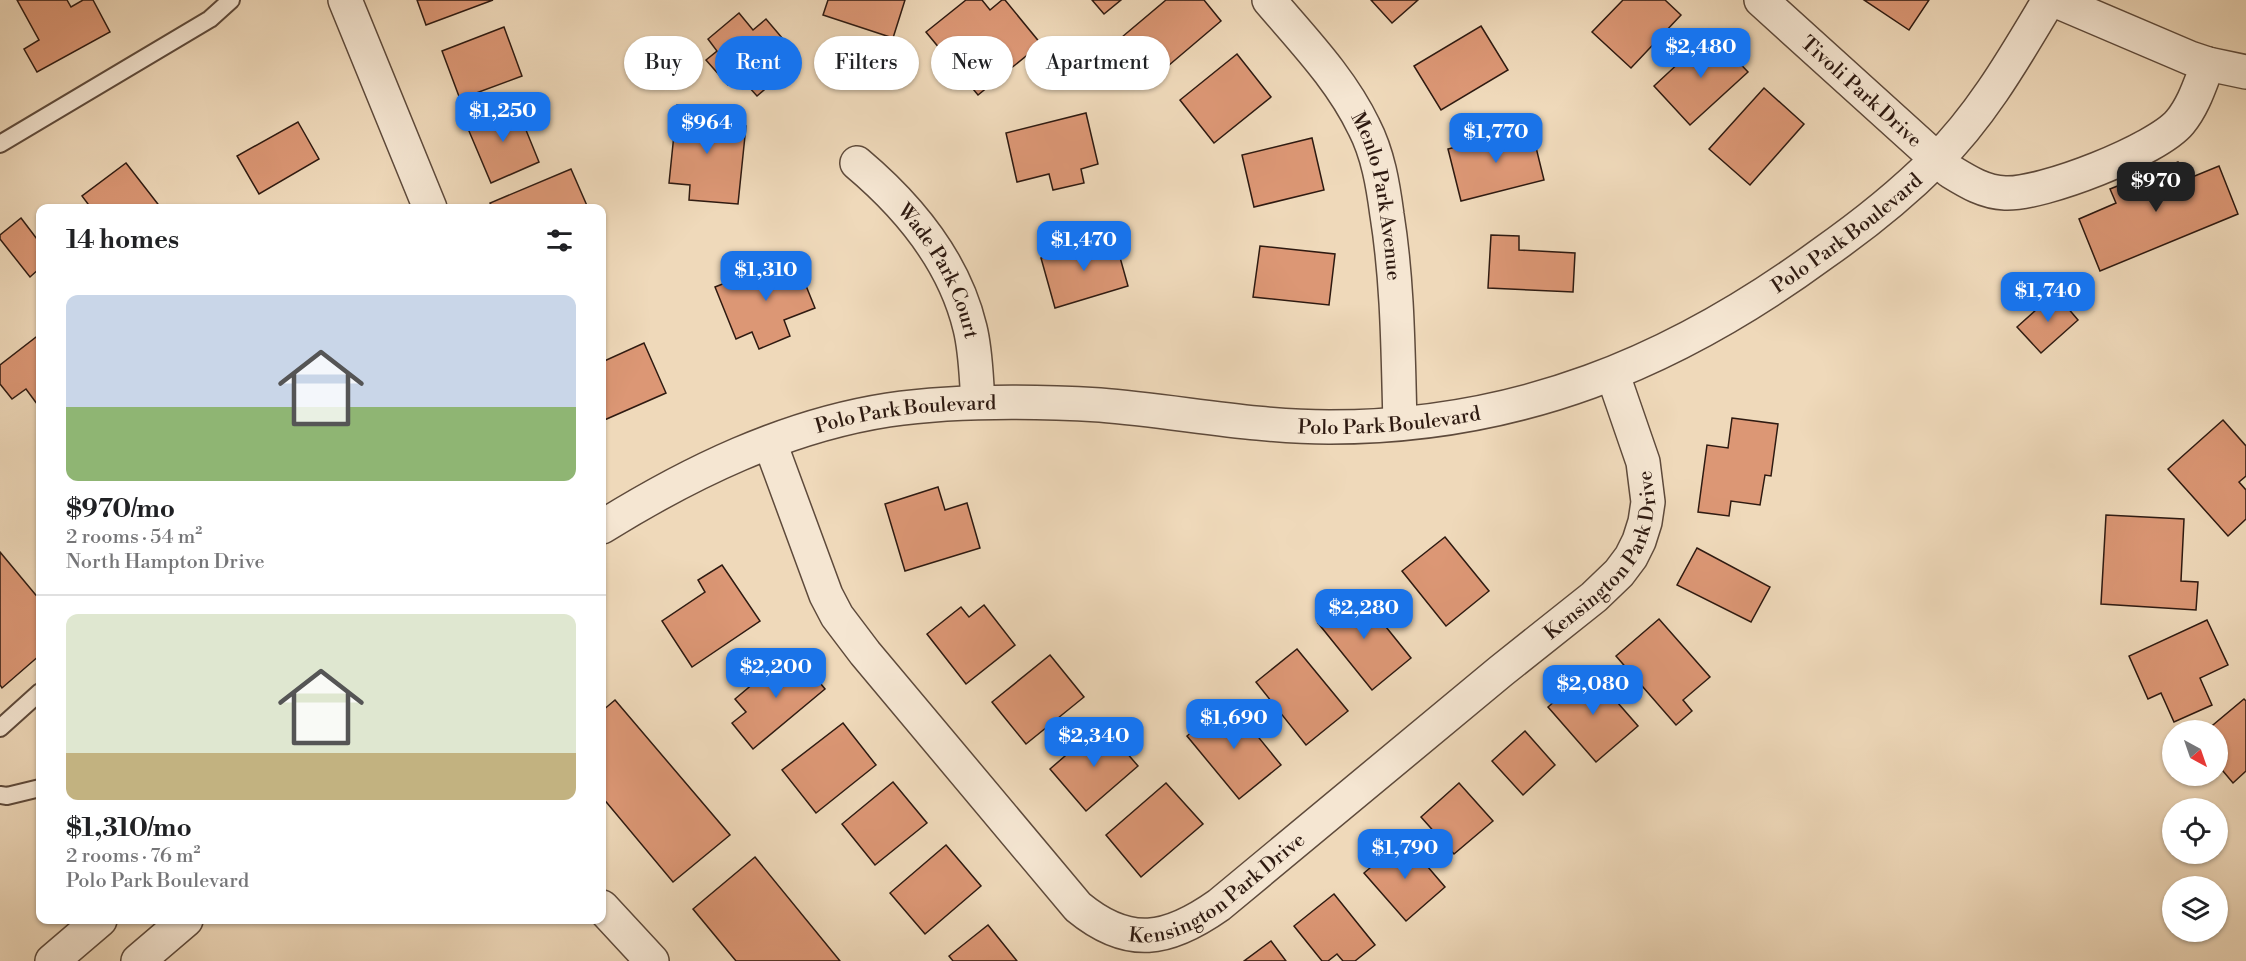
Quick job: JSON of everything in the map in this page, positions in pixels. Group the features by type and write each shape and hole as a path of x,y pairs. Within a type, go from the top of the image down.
{"street":[{"path":"345,0 420,204"},
{"name":"Menlo Park Avenue","path":"1269,0 1342,90 1365,129 1374,151 1386,205 1395,274 1400,423"},
{"name":"Tivoli Park Drive","path":"1761,0 1937,159 1967,181 1994,192 2021,193 2059,182 2137,151 2169,134 2188,111 2208,64"},
{"name":"Polo Park Boulevard","path":"606,525 684,479 725,459 818,427 887,411 978,401 1101,405 1294,426 1328,427 1400,423 1515,405 1612,375 1707,329 1776,287 1869,219 1937,159 1987,96 2049,0"},
{"path":"2054,0 2208,64 2246,72"},
{"name":"Wade Park Court","path":"857,163 884,187 917,224 951,275 963,302 970,329 978,401"},
{"name":"Kensington Park Drive","path":"770,443 826,595 837,616 865,653 1078,907 1093,920 1112,929 1134,935 1155,935 1178,930 1219,905 1594,597 1619,573 1639,541 1648,502 1643,462 1612,375"},
{"path":"606,911 652,961"},
{"path":"52,961 95,924"},
{"path":"138,961 181,924"}],"lane":[{"path":"0,144 210,20 231,0"},
{"path":"0,728 36,696"},
{"path":"0,795 7,796 36,789"}],"building":[{"path":"17,0 67,0 71,7 83,0 93,0 110,32 37,72 24,49 39,40"},
{"path":"417,0 493,0 426,25"},
{"path":"828,0 905,0 894,36 887,36 823,15"},
{"path":"966,0 982,0 990,10 1005,0 1034,36 1025,36 1025,57 1013,67 1013,36 931,36 931,38 926,32"},
{"path":"1092,0 1121,0 1104,14"},
{"path":"1166,0 1204,0 1221,21 1170,64 1170,36 1123,36"},
{"path":"1371,0 1418,0 1392,23"},
{"path":"1623,0 1665,0 1681,15 1631,68 1592,32"},
{"path":"1864,0 1929,0 1909,30"},
{"path":"739,13 753,30 766,19 780,36 715,36 715,48 708,39"},
{"path":"1481,26 1508,70 1441,110 1414,66"},
{"path":"504,27 522,76 460,99 442,51"},
{"path":"1711,33 1748,72 1690,125 1654,86"},
{"path":"715,53 715,70 706,60"},
{"path":"1237,54 1271,97 1214,143 1180,100"},
{"path":"1764,88 1804,124 1750,185 1709,149"},
{"path":"752,90 764,90 757,96"},
{"path":"974,90 984,90 978,95"},
{"path":"515,103 539,162 491,183 466,124"},
{"path":"677,105 718,108 717,123 746,126 738,204 689,200 690,185 669,183"},
{"path":"1086,113 1098,164 1081,169 1084,183 1053,190 1049,174 1017,182 1006,133"},
{"path":"298,122 319,159 259,194 237,156"},
{"path":"1531,127 1544,180 1461,201 1448,149"},
{"path":"1312,138 1324,190 1254,207 1242,155"},
{"path":"2178,162 2185,180 2219,166 2238,214 2100,271 2079,219 2116,203 2110,189"},
{"path":"126,163 158,204 88,204 82,196"},
{"path":"571,169 586,204 491,204"},
{"path":"21,218 36,238 36,272 30,277 0,239 0,235"},
{"path":"1491,235 1519,236 1519,250 1575,253 1573,292 1488,288"},
{"path":"1114,236 1128,286 1055,308 1041,258"},
{"path":"1260,246 1335,254 1329,305 1253,297"},
{"path":"794,256 815,308 784,320 790,336 759,349 752,332 736,339 715,287"},
{"path":"2055,293 2078,320 2041,353 2017,327"},
{"path":"36,337 36,403 26,389 12,399 0,384 0,365"},
{"path":"644,343 666,393 606,419 606,360"},
{"path":"1732,418 1778,424 1771,476 1765,475 1760,505 1731,501 1729,516 1698,512 1707,445 1728,448"},
{"path":"2223,420 2246,446 2246,476 2239,482 2246,490 2246,519 2228,536 2168,469"},
{"path":"938,487 945,510 967,503 980,548 905,571 885,504"},
{"path":"2106,515 2184,519 2181,581 2198,582 2196,610 2101,604"},
{"path":"1445,537 1489,591 1446,626 1402,571"},
{"path":"1697,548 1770,587 1751,622 1677,585"},
{"path":"0,552 36,595 36,658 2,688 0,685"},
{"path":"722,565 760,621 692,667 662,621 705,592 698,580"},
{"path":"1357,591 1411,658 1372,690 1318,623"},
{"path":"984,605 1015,645 966,684 927,634 961,607 969,617"},
{"path":"1659,619 1710,677 1683,700 1692,711 1676,725 1616,656"},
{"path":"2207,620 2228,665 2200,678 2212,705 2178,720 2173,720 2161,693 2148,699 2129,656"},
{"path":"1297,649 1348,711 1306,745 1256,682"},
{"path":"793,650 825,689 753,749 732,723 746,712 735,699"},
{"path":"1050,655 1084,697 1026,744 992,702"},
{"path":"1590,671 1638,726 1596,762 1548,707"},
{"path":"2244,699 2246,701 2246,771 2233,783 2228,777 2228,720 2219,720"},
{"path":"615,700 730,835 673,882 606,802 606,708"},
{"path":"1229,701 1281,765 1239,799 1187,736"},
{"path":"843,723 876,765 816,813 782,770"},
{"path":"1102,724 1138,766 1086,811 1050,769"},
{"path":"1525,731 1555,765 1523,795 1492,761"},
{"path":"893,782 927,823 875,865 842,824"},
{"path":"1166,783 1203,824 1141,877 1106,835"},
{"path":"1459,783 1493,821 1454,854 1421,817"},
{"path":"1404,839 1445,887 1406,921 1364,873"},
{"path":"946,845 981,886 925,934 890,893"},
{"path":"755,857 840,961 736,961 693,909"},
{"path":"1334,894 1375,945 1355,961 1343,961 1337,954 1328,961 1322,961 1294,926"},
{"path":"988,925 1017,961 953,961 949,956"},
{"path":"1271,941 1286,961 1244,961"}]}
